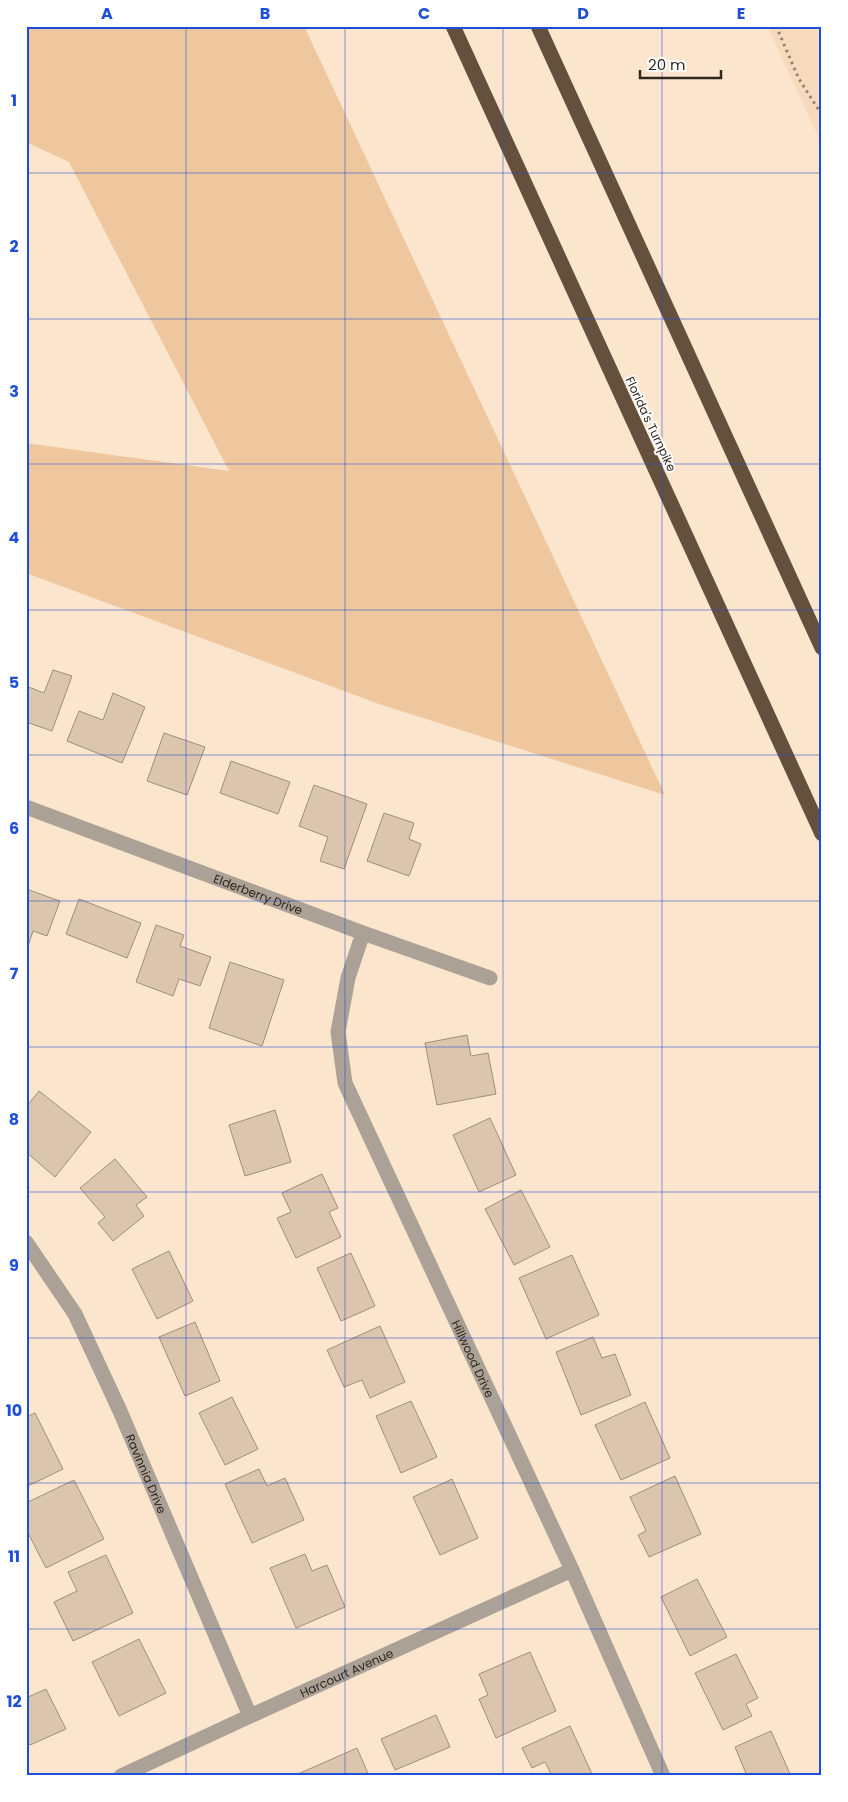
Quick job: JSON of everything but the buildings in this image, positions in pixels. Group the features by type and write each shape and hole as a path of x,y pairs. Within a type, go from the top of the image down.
{"highway":[{"name":"Florida's Turnpike","path":"453,26 822,834"},
{"path":"538,26 822,648"}],"street":[{"name":"Elderberry Drive","path":"26,807 490,978"},
{"name":"Hillwood Drive","path":"364,933 348,978 338,1032 345,1083 572,1570 663,1776"},
{"name":"Ravinnia Drive","path":"26,1242 76,1314 124,1420 250,1716"},
{"name":"Harcourt Avenue","path":"121,1776 572,1570"}],"path":[{"path":"776,26 800,79 822,115"}],"shaded area":[{"path":"26,26 304,26 665,795 379,704 26,573 26,443 229,471 69,162 26,142"},
{"path":"767,26 822,26 822,145"}]}
